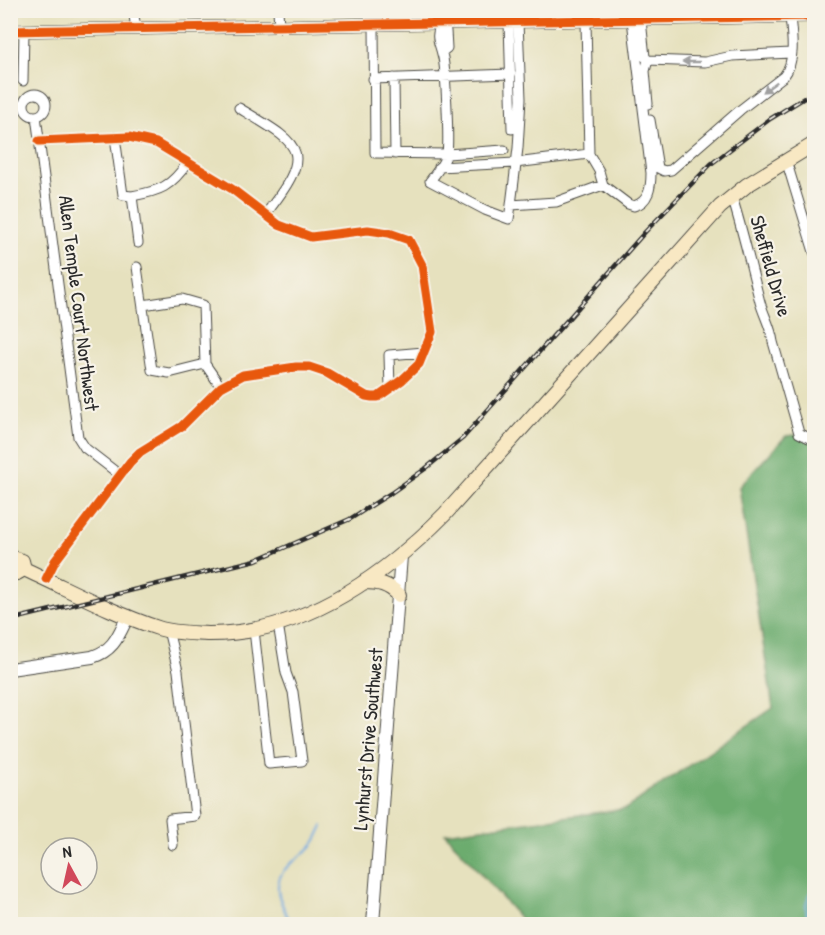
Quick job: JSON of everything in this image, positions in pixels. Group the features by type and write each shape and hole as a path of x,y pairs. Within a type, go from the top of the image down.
{"main road":[{"path":"10,557 22,561 17,570 46,579 128,616 168,630 225,634 278,624 315,610 364,582 401,556 445,514 698,231 732,197 747,185 814,144"},
{"path":"364,582 381,583 399,595"}],"street":[{"path":"133,10 136,28"},
{"path":"278,10 279,26"},
{"path":"10,31 814,16"},
{"path":"648,60 645,71 648,106 658,168 664,171 671,170 789,70 790,17"},
{"path":"636,20 645,57 648,60"},
{"path":"586,22 589,153 603,184 628,204 634,206 644,202 651,182 636,20"},
{"path":"512,129 511,74 514,22"},
{"path":"441,23 446,30 447,48 442,52 447,154 430,181 509,219 518,148 521,99 514,22"},
{"path":"374,24 375,153 447,154 504,150"},
{"path":"24,30 24,81"},
{"path":"648,60 705,62 732,56 791,53"},
{"path":"373,79 511,74"},
{"path":"394,78 394,154"},
{"path":"239,108 282,134 293,145 297,158 295,170 265,215"},
{"name":"Allen Temple Court Northwest","path":"36,116 78,437 85,448 120,475"},
{"path":"115,137 123,195 150,193 167,187 188,162"},
{"path":"39,141 129,137 156,143 232,189 279,225 311,237 368,230 389,233 409,240 422,265 432,332 419,364 402,381 378,397 366,396 327,373 296,367 243,375 220,387 182,426 141,452 120,475 55,561 46,579"},
{"path":"439,167 515,163 589,153"},
{"path":"786,160 814,252"},
{"path":"511,205 556,202 603,184"},
{"path":"132,196 138,243"},
{"name":"Sheffield Drive","path":"732,197 799,433 809,438 814,436"},
{"path":"137,267 152,369 169,372 205,364"},
{"path":"143,305 182,299 203,305 205,364 220,387"},
{"path":"390,388 389,355 424,352"},
{"name":"Lynhurst Drive Southwest","path":"372,924 401,556"},
{"path":"10,669 102,654 111,648 128,616"},
{"path":"254,630 269,764 302,761 293,692 286,673 278,624"},
{"path":"168,630 178,671 195,816 170,819 173,845"},
{"path":"124,924 141,922"}],"green space":[{"path":"814,433 814,924 525,924 445,833 625,809 773,708 739,487 786,436"}],"waterway":[{"path":"289,924 278,894 279,881 286,868 314,843 323,826"},
{"path":"808,924 807,903 814,889"}],"railway":[{"path":"10,620 256,560 350,519 391,493 463,438 645,232 711,164 770,119 814,92"}],"cycle path":[{"path":"10,31 814,16"},
{"path":"39,141 129,137 156,143 232,189 279,225 311,237 368,230 389,233 409,240 422,265 432,332 419,364 402,380 378,397 366,396 327,373 309,367 243,375 221,387 182,426 140,452 130,462 55,561 46,579"}]}
